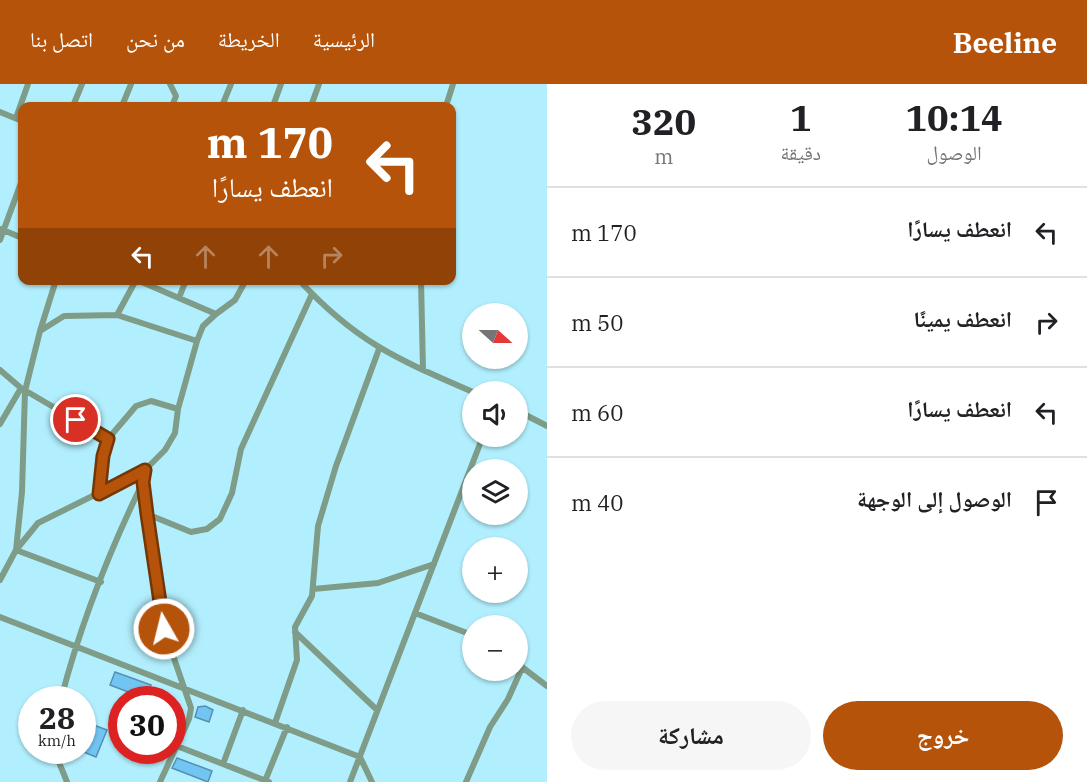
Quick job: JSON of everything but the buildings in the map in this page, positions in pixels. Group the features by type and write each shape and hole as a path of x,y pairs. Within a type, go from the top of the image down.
{"street":[{"path":"24,102 28,84"},
{"path":"75,102 82,84"},
{"path":"124,102 131,84"},
{"path":"170,84 176,96 174,102"},
{"path":"224,102 231,84"},
{"path":"274,102 281,84"},
{"path":"447,102 453,84"},
{"path":"312,102 317,85"},
{"path":"0,112 18,120"},
{"path":"0,240 18,190"},
{"path":"2,230 18,236"},
{"path":"16,550 22,492 23,390 39,331 55,285"},
{"path":"117,315 133,285"},
{"path":"148,285 216,314"},
{"path":"179,298 184,285"},
{"path":"0,580 16,550 38,523 145,470 172,440 178,409 203,326 235,300 243,285"},
{"path":"304,285 339,321 380,349 462,387"},
{"path":"421,285 423,370"},
{"path":"147,514 191,532 207,529 220,519 232,493 241,449 312,294"},
{"path":"39,331 64,316 117,315 197,341"},
{"path":"275,723 297,660 294,632 309,603 313,589 318,526 336,466 380,349"},
{"path":"0,370 23,390 108,439"},
{"path":"0,424 23,390"},
{"path":"99,494 103,456 108,439 136,406 151,401 178,409"},
{"path":"528,416 547,426"},
{"path":"350,782 479,447"},
{"path":"63,686 74,646 143,482 145,470"},
{"path":"143,482 164,629 185,686"},
{"path":"16,550 101,582"},
{"path":"313,589 378,583 434,564"},
{"path":"415,612 462,631"},
{"path":"0,617 178,686"},
{"path":"294,632 376,710"},
{"path":"528,672 547,686"},
{"path":"466,782 490,727 508,699 515,681"},
{"path":"186,689 360,757 372,782"},
{"path":"186,689 191,713 186,725"},
{"path":"223,764 243,710"},
{"path":"186,750 267,781 286,727"},
{"path":"60,764 67,782"},
{"path":"160,782 168,764"}],"route":[{"path":"76,420 108,439 103,456 99,494 145,470 143,482 164,629"}]}
